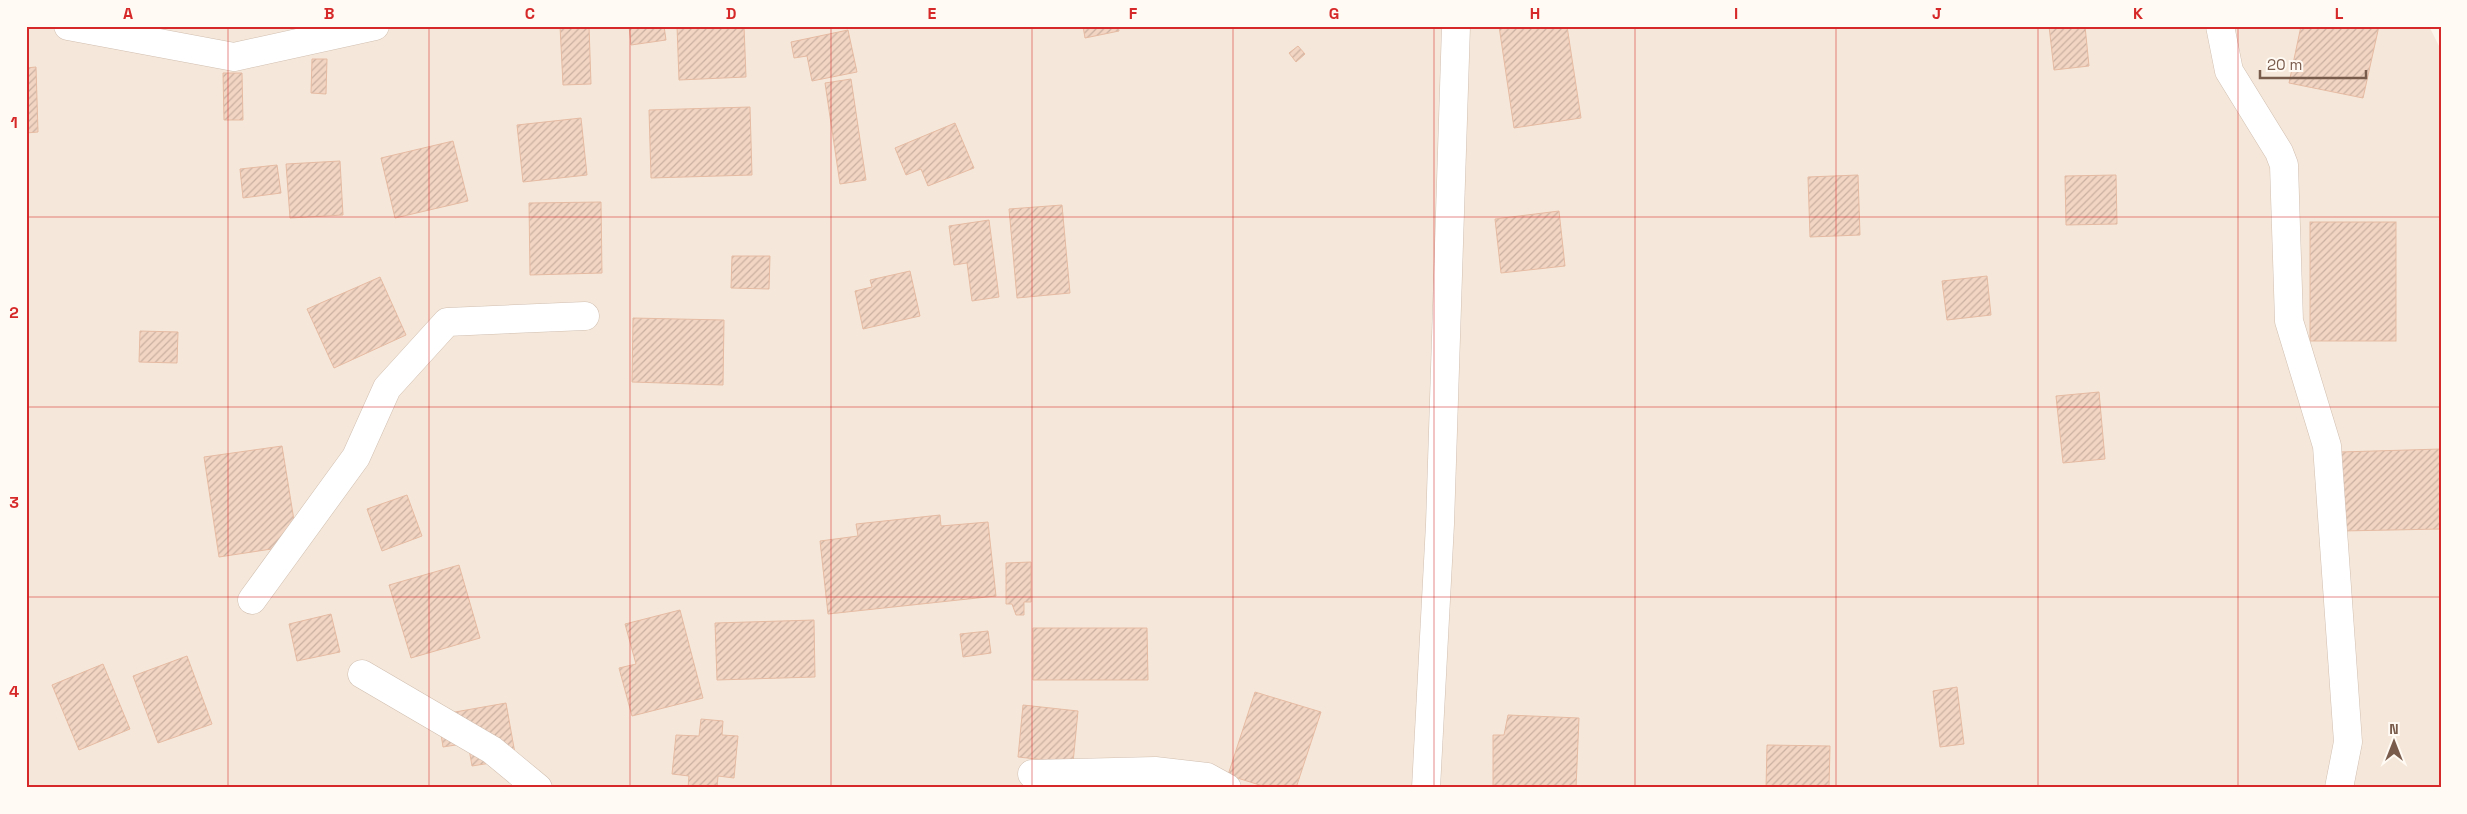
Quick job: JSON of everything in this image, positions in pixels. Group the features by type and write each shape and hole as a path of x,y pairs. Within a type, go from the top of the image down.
{"street":[{"path":"68,26 234,58 375,26"},
{"path":"1426,788 1440,524 1456,26"},
{"path":"2220,26 2230,71 2279,152 2284,165 2289,321 2327,446 2348,742 2339,788"},
{"path":"252,600 356,457 387,388 447,322 585,316"},
{"path":"362,674 492,750 538,788"},
{"path":"1032,774 1155,771 1207,777 1227,788"}],"shaded area":[{"path":"26,26 2429,26 2441,50 2441,788 26,788"}],"building":[{"path":"560,26 589,26 591,84 563,85"},
{"path":"629,26 664,26 666,40 631,45"},
{"path":"677,26 744,26 746,77 679,80"},
{"path":"1083,26 1118,26 1119,31 1085,38"},
{"path":"1499,26 1567,26 1581,118 1514,128"},
{"path":"2049,26 2085,26 2089,66 2054,70"},
{"path":"2301,26 2379,26 2363,98 2289,83"},
{"path":"848,30 857,72 812,81 807,56 794,58 791,42"},
{"path":"1298,46 1305,54 1296,62 1289,53"},
{"path":"312,59 327,59 326,94 311,93"},
{"path":"36,67 38,132 26,133 26,68"},
{"path":"223,73 242,73 243,120 224,120"},
{"path":"851,79 866,180 840,184 825,83"},
{"path":"750,107 752,175 651,178 649,110"},
{"path":"581,118 587,175 523,182 517,125"},
{"path":"955,123 974,168 928,186 921,169 906,175 895,148"},
{"path":"453,141 468,201 395,218 381,158"},
{"path":"340,161 343,215 290,218 286,164"},
{"path":"277,165 281,193 243,198 240,169"},
{"path":"1858,175 1860,235 1810,237 1808,177"},
{"path":"2116,175 2117,224 2066,225 2065,176"},
{"path":"601,202 602,273 530,275 529,203"},
{"path":"1062,205 1070,293 1017,298 1009,209"},
{"path":"1559,211 1565,266 1501,273 1495,219"},
{"path":"989,220 999,297 972,301 967,263 954,265 949,226"},
{"path":"2310,222 2396,222 2396,341 2310,341"},
{"path":"732,256 770,256 769,289 731,288"},
{"path":"910,271 920,316 863,329 855,291 872,287 870,280"},
{"path":"1987,276 1991,315 1947,320 1942,281"},
{"path":"380,277 406,335 334,368 307,309"},
{"path":"633,318 724,320 723,385 632,382"},
{"path":"140,331 178,332 177,363 139,362"},
{"path":"2099,392 2105,459 2063,463 2056,396"},
{"path":"282,446 298,545 219,557 204,457"},
{"path":"2441,449 2441,529 2342,531 2340,452"},
{"path":"407,495 422,536 382,551 367,509"},
{"path":"940,515 941,526 988,522 996,596 828,614 820,541 858,536 856,524"},
{"path":"1031,562 1031,602 1024,602 1024,615 1016,615 1012,604 1006,604 1006,563"},
{"path":"459,565 480,638 411,658 389,585"},
{"path":"680,610 703,698 632,716 619,668 636,664 625,624"},
{"path":"331,614 340,652 297,661 289,624"},
{"path":"814,620 815,677 717,680 715,623"},
{"path":"1033,628 1147,628 1148,680 1033,680"},
{"path":"988,631 991,653 963,657 960,634"},
{"path":"187,656 212,724 158,743 133,676"},
{"path":"103,664 130,729 79,750 52,685"},
{"path":"1957,687 1964,744 1940,747 1933,691"},
{"path":"1255,692 1321,712 1296,788 1269,788 1228,775"},
{"path":"506,703 516,759 472,766 468,743 443,747 438,715"},
{"path":"1023,705 1078,711 1073,763 1018,757"},
{"path":"1508,715 1579,718 1576,788 1493,788 1493,735 1504,735"},
{"path":"701,719 723,721 722,735 738,736 734,778 718,776 717,788 688,788 689,776 672,774 676,735 699,736"},
{"path":"1767,745 1830,746 1829,788 1766,788"}]}
